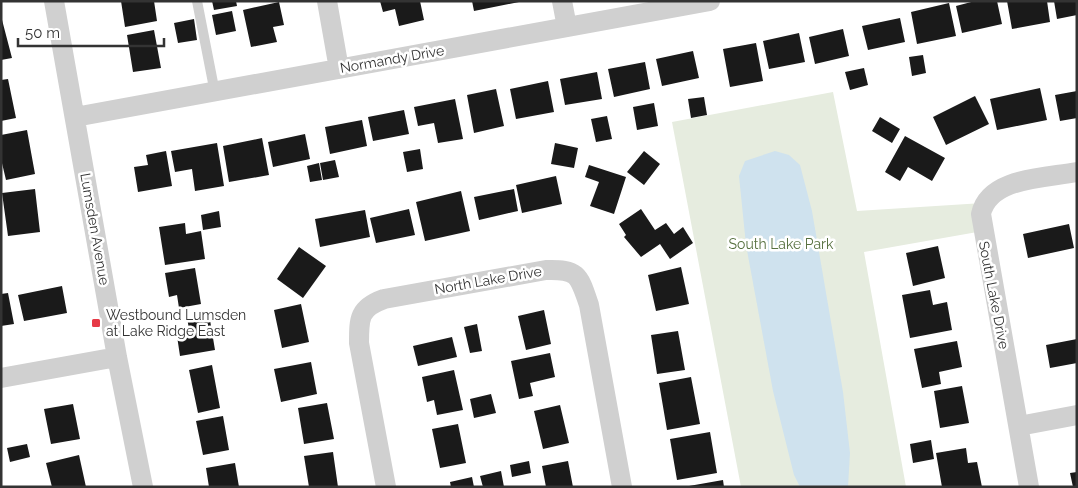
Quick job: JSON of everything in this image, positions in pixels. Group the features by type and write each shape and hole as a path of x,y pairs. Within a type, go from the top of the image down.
{"street":[{"name":"Lumsden Avenue","path":"54,1 117,357 143,487"},
{"path":"327,1 339,69"},
{"path":"562,1 567,27"},
{"name":"Normandy Drive","path":"75,117 215,93 710,1"},
{"name":"South Lake Drive","path":"1030,487 981,214 984,203 1000,188 1077,172"},
{"name":"North Lake Drive","path":"386,487 359,343 360,319 370,304 384,299 536,271 567,270 581,280 589,305 622,487"},
{"path":"1,378 117,357"},
{"path":"1018,426 1077,415"}],"lane":[{"path":"198,1 215,93"}],"green space":[{"name":"South Lake Park","path":"833,92 857,211 983,203 983,231 864,252 906,487 741,487 672,122"}],"water":[{"path":"775,151 789,155 800,165 812,211 843,392 850,453 848,487 800,487 794,475 773,391 746,245 739,176 745,161"}],"building":[{"path":"121,1 154,1 157,21 125,27"},
{"path":"212,1 236,1 237,6 214,10"},
{"path":"380,1 420,1 424,20 399,26 395,9 383,12"},
{"path":"472,1 519,1 519,2 474,11"},
{"path":"975,1 997,1 1002,24 962,33 956,6"},
{"path":"1007,1 1047,1 1050,22 1012,29"},
{"path":"1054,1 1077,1 1077,15 1057,19"},
{"path":"279,2 284,25 273,27 277,42 251,47 243,10"},
{"path":"949,3 956,36 917,44 911,12"},
{"path":"232,11 236,31 216,35 212,15"},
{"path":"1,16 12,58 1,60"},
{"path":"900,18 905,42 868,50 862,26"},
{"path":"194,19 197,40 178,43 174,23"},
{"path":"843,29 849,56 815,64 809,37"},
{"path":"154,30 161,68 133,72 127,35"},
{"path":"799,33 805,62 769,69 763,41"},
{"path":"756,43 763,81 730,87 723,49"},
{"path":"693,51 699,78 662,86 656,59"},
{"path":"923,55 926,73 912,76 909,57"},
{"path":"645,62 650,89 614,97 608,69"},
{"path":"864,68 868,85 850,90 845,72"},
{"path":"597,72 602,99 565,105 560,79"},
{"path":"8,79 16,118 1,121 1,80"},
{"path":"548,81 554,112 516,119 510,89"},
{"path":"1040,88 1047,120 997,130 990,99"},
{"path":"496,89 504,126 474,133 467,95"},
{"path":"1077,91 1077,118 1060,121 1055,95"},
{"path":"975,96 989,124 946,145 933,117"},
{"path":"704,97 707,115 691,118 688,99"},
{"path":"455,99 463,139 438,143 434,123 418,126 414,107"},
{"path":"654,103 658,126 637,130 633,107"},
{"path":"404,110 409,134 373,141 368,117"},
{"path":"607,116 612,139 596,142 591,119"},
{"path":"880,117 900,129 892,143 872,131"},
{"path":"362,120 367,146 330,154 325,127"},
{"path":"27,130 35,174 6,180 1,159 1,135"},
{"path":"305,134 310,159 273,167 268,142"},
{"path":"905,136 945,158 932,181 908,167 900,181 885,172"},
{"path":"262,138 269,175 229,182 223,146"},
{"path":"217,143 224,186 195,191 192,169 175,172 171,151"},
{"path":"555,143 578,148 574,168 551,164"},
{"path":"420,149 423,169 407,172 403,152"},
{"path":"166,151 172,186 138,192 134,167 148,165 146,155"},
{"path":"644,151 660,164 644,185 627,172"},
{"path":"335,160 339,177 323,180 320,163"},
{"path":"319,163 322,180 310,182 307,166"},
{"path":"589,165 626,177 614,214 590,206 599,182 585,177"},
{"path":"556,176 562,204 522,213 516,185"},
{"path":"35,189 40,232 8,236 2,193"},
{"path":"514,189 518,211 479,220 474,197"},
{"path":"461,191 470,231 425,241 416,202"},
{"path":"409,209 415,235 376,243 370,218"},
{"path":"641,209 655,230 666,223 674,234 683,227 693,243 670,259 660,244 641,257 624,237 626,235 619,224"},
{"path":"365,210 370,237 320,247 315,219"},
{"path":"219,211 221,227 203,230 201,215"},
{"path":"185,223 186,234 201,231 205,259 165,265 159,227"},
{"path":"1069,224 1074,248 1028,258 1023,234"},
{"path":"938,246 945,278 913,286 906,253"},
{"path":"299,247 326,266 303,298 277,279"},
{"path":"681,267 689,304 656,311 648,275"},
{"path":"195,268 201,304 179,308 177,295 169,297 165,273"},
{"path":"62,286 67,313 24,321 18,295"},
{"path":"930,290 933,305 947,302 952,330 910,338 902,295"},
{"path":"8,293 14,324 1,326 1,294"},
{"path":"301,304 309,342 282,348 274,310"},
{"path":"544,310 551,344 526,350 518,316"},
{"path":"209,314 215,350 180,356 177,336 190,334 187,318"},
{"path":"477,324 482,351 470,353 464,327"},
{"path":"678,331 685,370 657,374 651,335"},
{"path":"452,337 457,357 418,366 413,346"},
{"path":"1077,339 1077,363 1050,368 1046,345"},
{"path":"957,341 962,367 939,372 941,384 922,388 914,349"},
{"path":"550,353 555,377 530,383 533,396 519,399 511,361"},
{"path":"311,362 317,394 281,402 274,369"},
{"path":"212,365 220,408 198,413 189,370"},
{"path":"454,370 463,410 437,415 434,400 427,402 422,377"},
{"path":"691,377 700,424 667,430 659,383"},
{"path":"962,386 969,423 940,428 934,391"},
{"path":"491,394 496,413 474,418 470,399"},
{"path":"327,403 334,439 304,444 298,408"},
{"path":"73,404 80,439 51,444 44,409"},
{"path":"560,405 569,443 543,449 534,411"},
{"path":"223,416 229,450 203,455 196,421"},
{"path":"458,424 466,463 440,468 432,429"},
{"path":"710,432 717,473 677,480 670,439"},
{"path":"931,440 934,459 913,463 910,444"},
{"path":"27,444 30,457 10,462 7,448"},
{"path":"966,448 968,463 977,462 982,487 942,487 936,453"},
{"path":"333,452 338,487 309,487 304,456"},
{"path":"79,455 86,487 52,487 46,463"},
{"path":"529,461 531,473 512,477 510,465"},
{"path":"568,461 573,487 546,487 542,466"},
{"path":"235,463 239,487 209,487 206,468"},
{"path":"501,471 504,487 483,487 480,476"},
{"path":"1077,472 1077,487 1073,487 1070,473"},
{"path":"472,477 474,487 451,487 450,482"},
{"path":"723,480 724,487 689,487 689,486"}],"place":[{"name":"Westbound Lumsden at Lake Ridge East","path":"96,323"}]}
